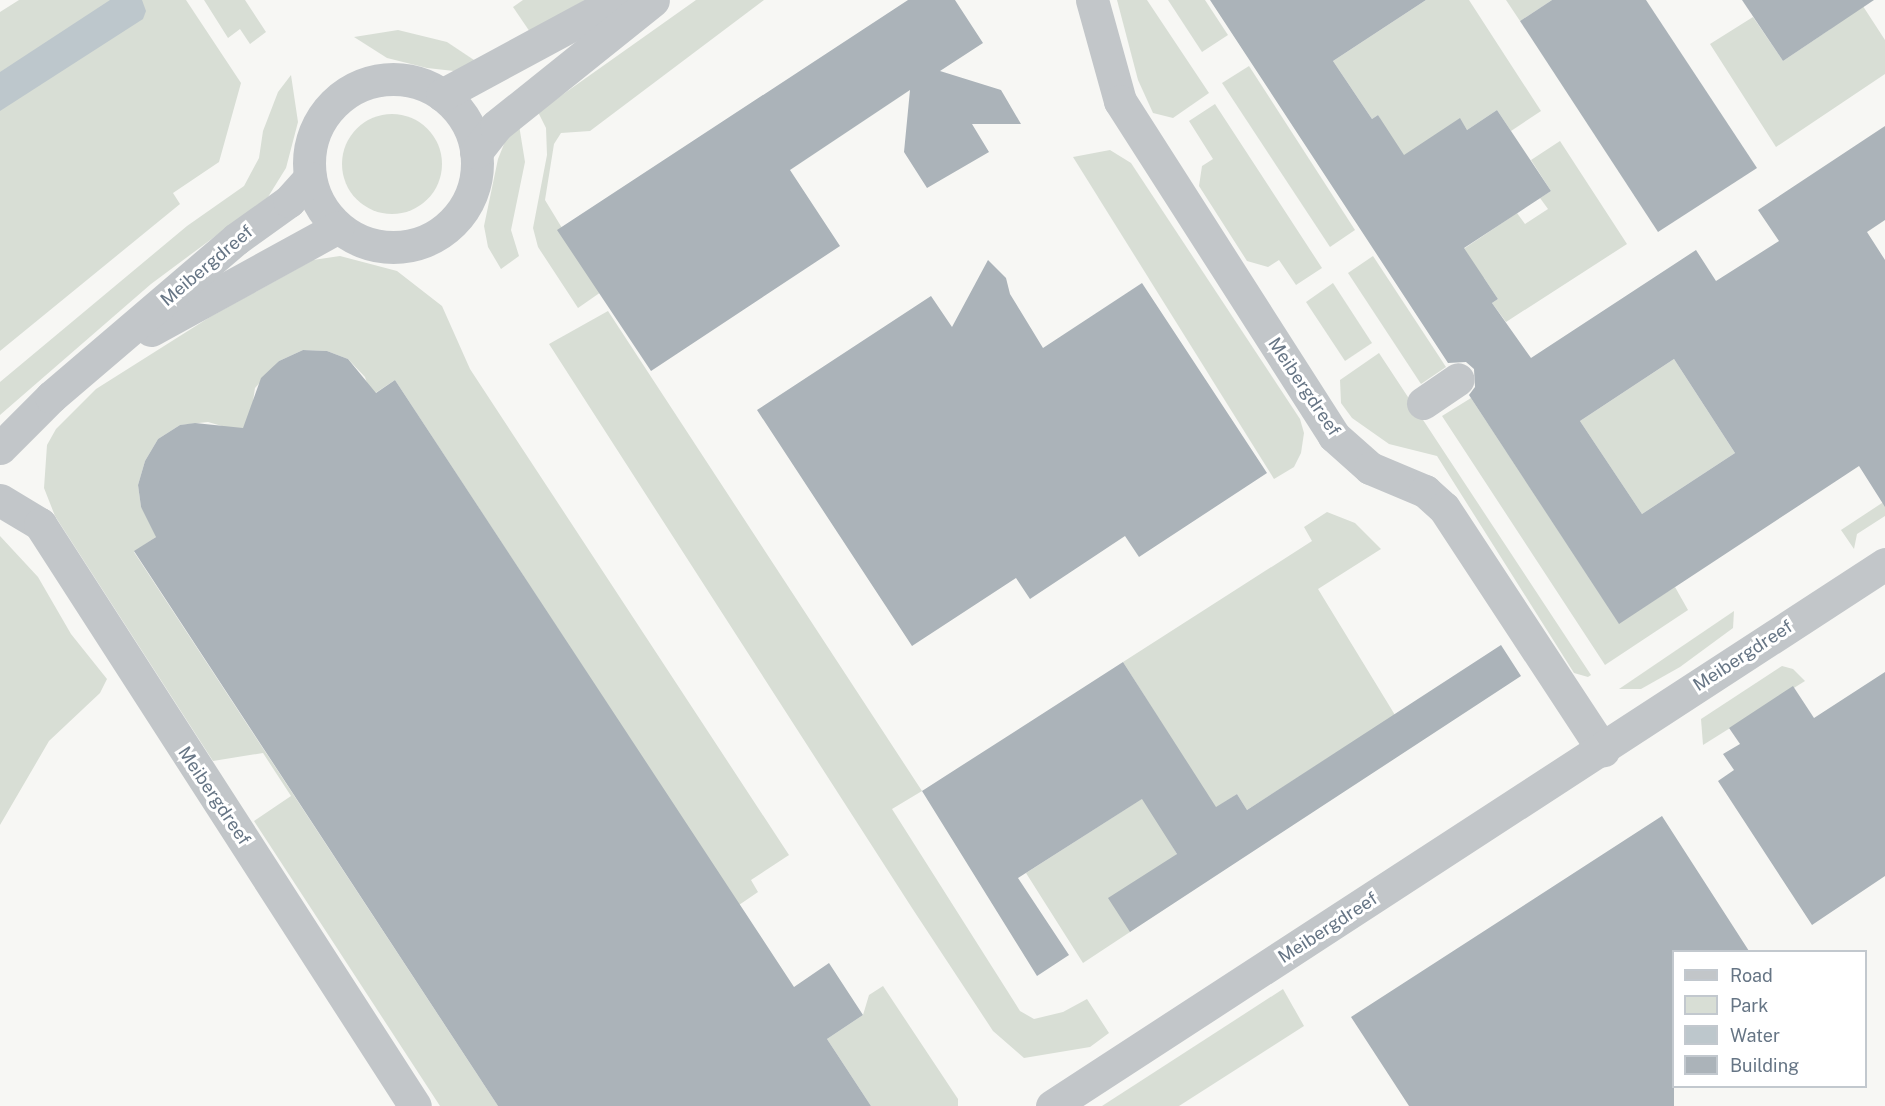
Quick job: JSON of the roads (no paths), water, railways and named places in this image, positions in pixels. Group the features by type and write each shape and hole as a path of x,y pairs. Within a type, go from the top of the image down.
{"street":[{"path":"442,95 618,0"},
{"path":"476,152 459,111 442,95 399,80 376,81 345,94 322,117 313,136 310,178 320,205 338,227 360,241 385,248 411,246 435,236 456,220 469,199 476,152 496,126 653,0"},
{"name":"Meibergdreef","path":"1092,0 1120,101 1334,436 1370,468 1425,491 1444,508 1603,750"},
{"name":"Meibergdreef","path":"0,448 51,397 236,239 289,201 310,178"},
{"name":"Meibergdreef","path":"104,354 259,274 338,227"},
{"path":"1423,403 1458,379"},
{"name":"Meibergdreef","path":"0,500 40,524 415,1106"},
{"name":"Meibergdreef","path":"1052,1106 1603,750 1885,564"}],"water":[{"path":"110,0 142,0 146,11 143,19 0,111 0,72"}]}
